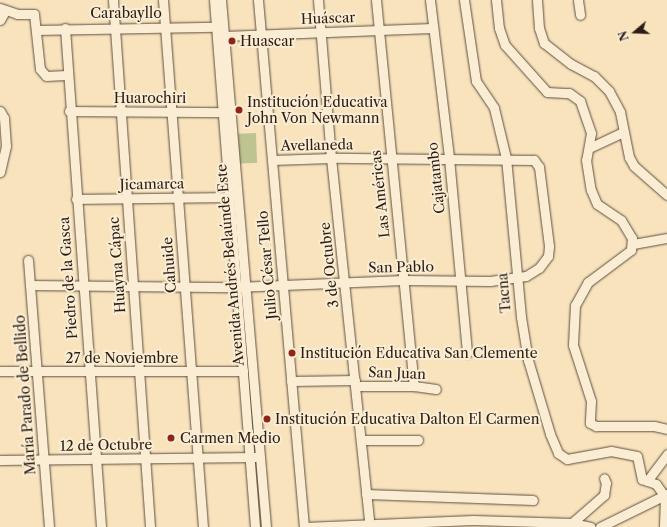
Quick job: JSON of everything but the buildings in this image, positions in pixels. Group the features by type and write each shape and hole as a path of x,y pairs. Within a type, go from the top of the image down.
{"street":[{"name":"Huayna Cápac","path":"112,0 150,527"},
{"name":"Cahuide","path":"163,0 203,527"},
{"name":"Avenida Andrés Belaúnde Este","path":"214,0 227,112 241,286 243,371 255,527"},
{"name":"Avenida Andrés Belaúnde Este","path":"221,0 224,36 229,197 241,286 260,457 266,527"},
{"name":"Julio César Tello","path":"258,0 304,527"},
{"name":"3 de Octubre","path":"318,0 331,158 370,525"},
{"name":"Las Américas","path":"376,0 414,386"},
{"name":"Cajatambo","path":"430,0 432,28 449,158 467,353"},
{"name":"Tacna","path":"464,0 476,81 494,108 506,158 517,279 528,360 542,408 558,453 571,459 611,451 633,455 639,460 641,475 647,481 656,484 665,494"},
{"path":"496,0 501,37 523,66 547,92 569,93 580,101 591,133 588,148 587,167 591,190 597,204 624,223 633,244"},
{"path":"537,0 539,28 544,43 571,64 594,76 609,91 620,112 629,157 634,166 667,195"},
{"path":"578,0 580,15"},
{"path":"0,20 2,10 34,14 42,73 46,76 66,75"},
{"name":"Carabayllo","path":"36,30 64,28 216,26"},
{"name":"Piedro de la Gasca","path":"64,28 66,75 100,527"},
{"name":"Huáscar","path":"224,36 432,28"},
{"path":"0,111 4,118 6,146 0,172"},
{"name":"Huarochiri","path":"69,111 227,112"},
{"path":"588,148 624,132"},
{"name":"Avellaneda","path":"272,160 331,158 506,158 534,160 539,167 549,246 548,256"},
{"name":"Jicamarca","path":"76,199 229,197"},
{"path":"633,244 667,238"},
{"path":"633,244 628,253 588,282 580,294 573,318 573,345 591,401 589,419 593,425 654,426 667,429"},
{"name":"San Pablo","path":"30,285 241,286 404,280 517,279 539,268 548,256"},
{"name":"María Parado de Bellido","path":"28,260 49,527"},
{"name":"27 de Noviembre","path":"0,371 139,373 243,371"},
{"name":"San Juan","path":"291,380 414,386 436,389"},
{"path":"361,440 418,440"},
{"path":"647,481 667,454"},
{"name":"12 de Octubre","path":"0,460 260,457"},
{"path":"572,523 604,495 606,483 604,478"},
{"path":"366,494 533,500"},
{"path":"600,527 665,494 666,503 664,527"},
{"path":"304,527 473,520 572,523 591,527"}],"green space":[{"path":"256,133 257,163 239,164 238,134"}],"place":[{"name":"Huascar","path":"232,41"},
{"name":"Institución Educativa John Von Newmann","path":"239,110"},
{"name":"Institución Educativa San Clemente","path":"292,353"},
{"name":"Institución Educativa Dalton El Carmen","path":"267,419"},
{"name":"Carmen Medio","path":"171,438"}]}
